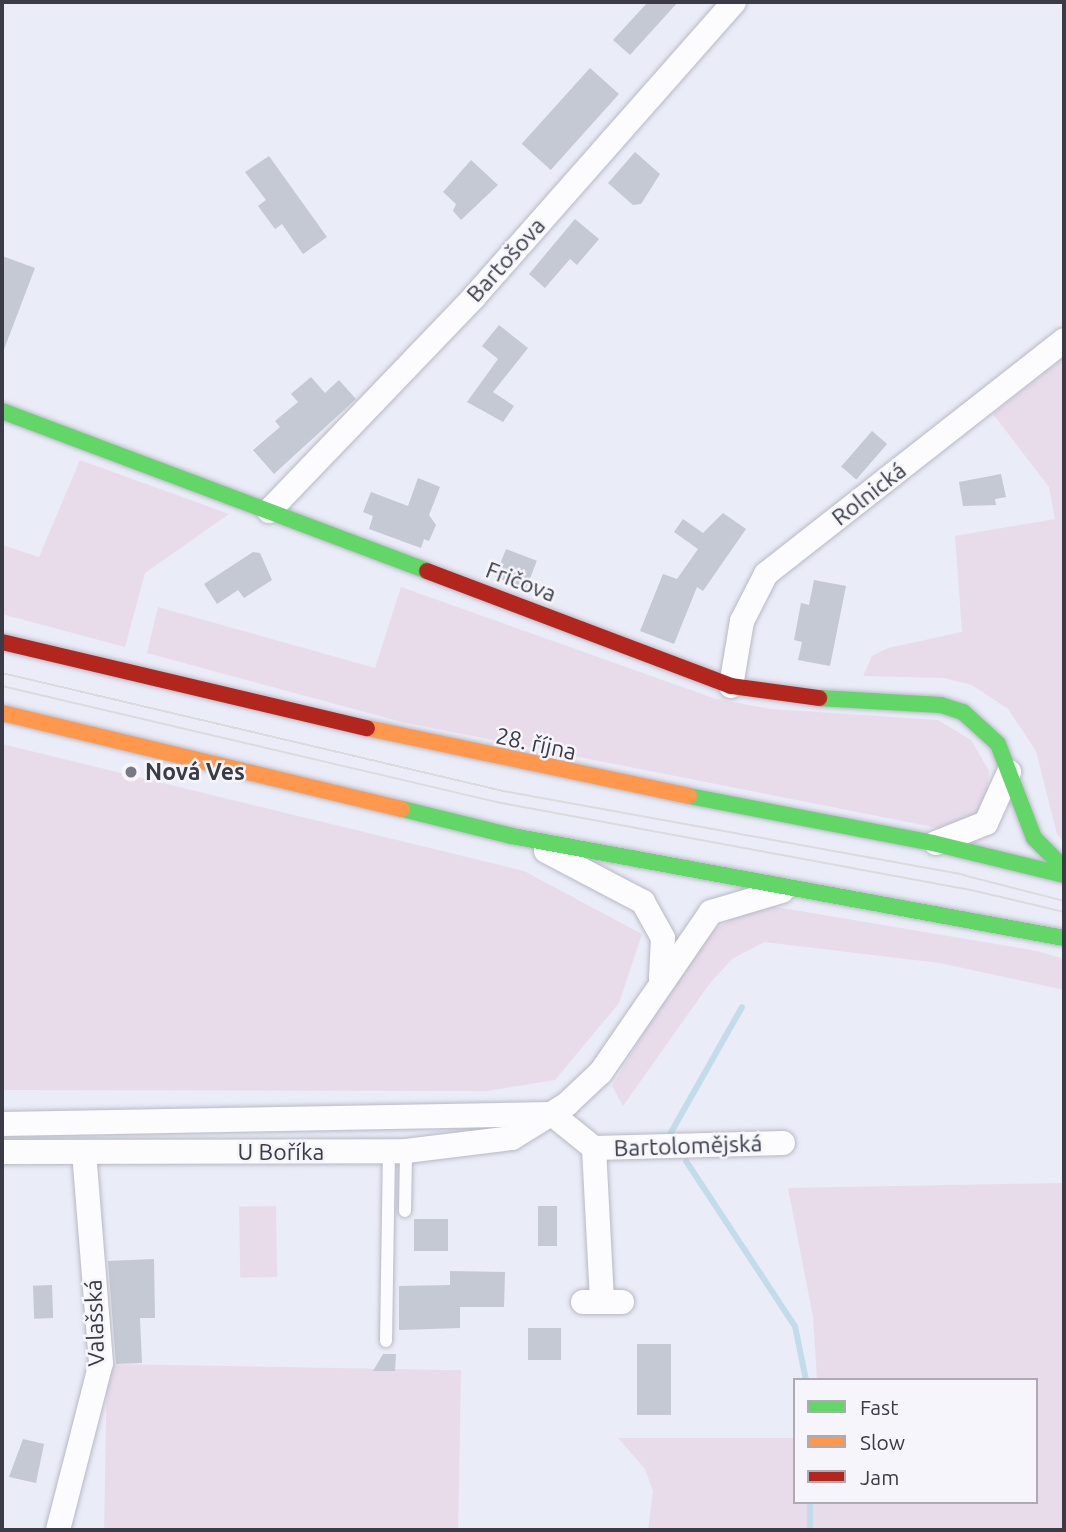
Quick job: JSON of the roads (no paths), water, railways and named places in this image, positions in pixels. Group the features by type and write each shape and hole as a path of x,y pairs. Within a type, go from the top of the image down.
{"main road":[{"name":"Fričova","path":"2,411 731,686 953,708 992,736 1034,838 1064,868"},
{"name":"28. října","path":"2,642 484,756 933,844 1064,875"},
{"path":"2,713 512,836 788,890 1064,938"}],"street":[{"name":"Bartošova","path":"269,511 474,297 734,2"},
{"name":"Rolnická","path":"731,686 742,621 766,575 1064,340"},
{"path":"933,844 982,827 1009,772"},
{"path":"512,836 603,876 643,902 663,938 660,978"},
{"name":"U Boříka","path":"2,1152 398,1151 512,1139 552,1114 601,1072 660,978 711,912 788,890"},
{"name":"U Boříka","path":"2,1124 552,1114"},
{"name":"Bartolomějská","path":"552,1114 594,1149 783,1143"},
{"name":"Bartolomějská","path":"594,1149 602,1302"},
{"name":"Valašská","path":"58,1530 101,1363 84,1153"}],"lane":[{"path":"398,1151 405,1211"},
{"path":"386,1341 398,1151"}],"waterway":[{"path":"669,1136 742,1007"},
{"path":"686,1161 795,1326 806,1378"},
{"path":"810,1504 810,1530"}],"tram line":[{"path":"2,673 503,791 963,875 1064,901"},
{"path":"2,686 501,803 971,890 1064,912"}],"place":[{"name":"Nová Ves","path":"131,772"}]}
